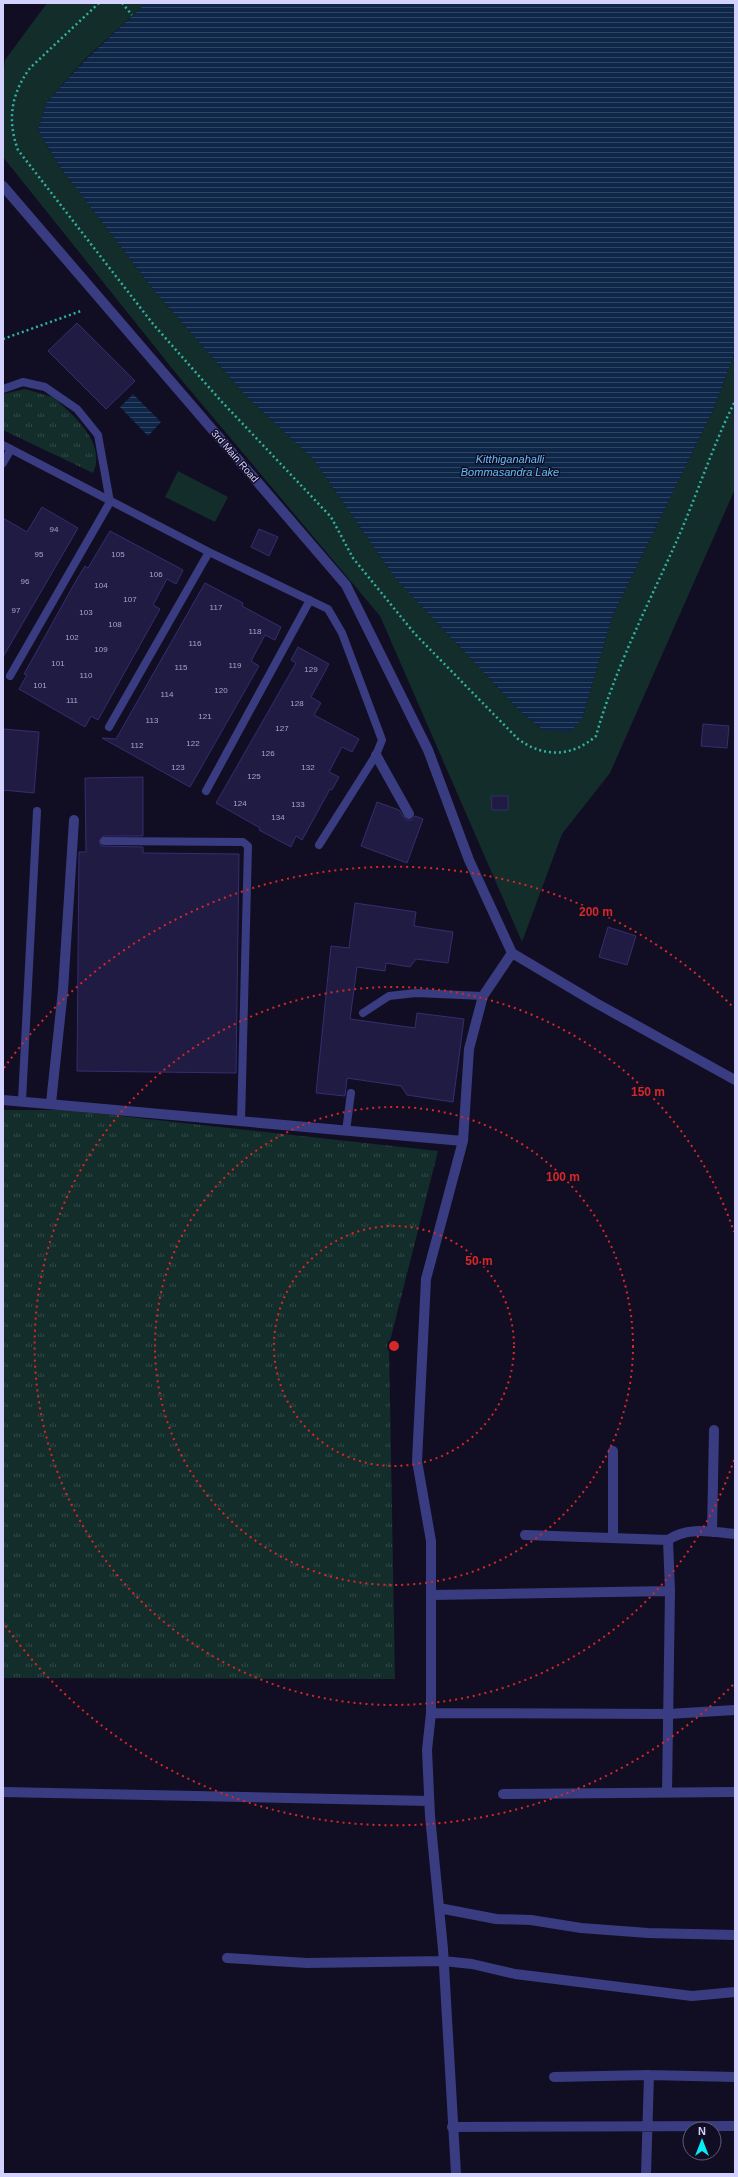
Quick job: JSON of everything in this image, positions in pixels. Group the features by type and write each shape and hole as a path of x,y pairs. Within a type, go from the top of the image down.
{"street":[{"name":"3rd Main Road","path":"3,186 346,585 428,750 469,860 512,953"},
{"path":"376,755 409,814"},
{"path":"51,1103 63,990 74,820"},
{"path":"456,2174 443,1960 429,1801 427,1750 431,1713 431,1541 417,1460 426,1279 463,1141 469,1049 483,996 512,953 596,1003 735,1080"},
{"path":"3,1100 51,1103 241,1122 463,1141"},
{"path":"712,1532 714,1430"},
{"path":"613,1451 613,1537"},
{"path":"525,1535 668,1540 678,1533 695,1531 735,1534"},
{"path":"667,1792 670,1591 668,1540"},
{"path":"431,1595 670,1591"},
{"path":"431,1713 668,1714 735,1710"},
{"path":"3,1792 429,1801"},
{"path":"503,1794 735,1792"},
{"path":"439,1908 496,1920 531,1920 581,1928 648,1933 735,1935"},
{"path":"227,1958 307,1964 443,1960 472,1964 515,1974 692,1996 735,1992"},
{"path":"554,2077 649,2075 735,2077"},
{"path":"646,2174 649,2075"},
{"path":"452,2127 735,2126"}],"lane":[{"path":"3,389 23,382 46,387 77,409 98,435 110,502 10,676"},
{"path":"3,445 110,502 209,552 328,609 342,633 382,740 376,755 319,845"},
{"path":"3,463 11,449"},
{"path":"109,727 209,552"},
{"path":"206,791 310,600"},
{"path":"22,1101 37,811"},
{"path":"104,841 243,842 248,846 241,1122"},
{"path":"363,1013 388,996 416,993 483,996"},
{"path":"346,1131 351,1093"}],"path":[{"path":"99,3 30,68 23,79 17,90 11,116 11,127 18,150 153,324 222,402 331,517 353,558 414,634 526,746 546,753 567,752 587,744 596,736 605,702 679,535 722,426 735,400"},
{"path":"122,3 132,15"},
{"path":"3,339 81,311"}],"green space":[{"path":"47,3 146,3 85,59 47,102 38,130 60,167 156,293 247,397 314,460 395,578 519,710 543,730 582,719 612,617 713,410 735,352 735,489 610,773 562,834 522,942 380,616 179,377 3,157 3,76 5,60"},
{"path":"25,389 54,398 71,413 84,428 94,445 96,454 96,464 93,473 3,430 3,394"},
{"path":"178,471 228,497 215,522 165,497"},
{"path":"3,1110 67,1110 438,1151 389,1345 395,1679 3,1678"}],"water":[{"name":"Kitthiganahalli Bommasandra Lake","path":"146,3 735,3 735,352 713,410 612,617 582,719 570,732 543,730 519,710 395,578 314,460 247,397 156,293 60,167 38,130 47,102 85,60"},
{"path":"133,394 161,422 148,436 120,407"}],"building":[{"path":"77,323 135,381 106,409 48,351"},
{"path":"42,507 78,528 3,657 3,518 27,532"},
{"path":"259,529 278,537 269,556 251,547"},
{"path":"110,531 183,570 176,584 167,579 153,605 160,609 98,720 91,716 85,727 19,689 27,675 24,674 77,579 85,566 88,568"},
{"path":"205,583 243,603 242,606 281,627 275,640 265,635 251,661 259,666 190,787 102,738 116,739"},
{"path":"298,647 329,664 311,697 321,703 314,715 359,739 352,752 342,747 329,772 339,777 332,790 330,789 302,840 296,836 291,847 259,830 260,828 216,803 296,663 291,660"},
{"path":"703,724 729,726 727,748 701,746"},
{"path":"3,729 39,732 34,793 3,790"},
{"path":"143,777 143,836 104,836 99,841 101,846 143,847 143,853 239,854 236,1073 77,1071 79,852 86,852 85,778"},
{"path":"491,796 508,796 508,810 492,810"},
{"path":"377,802 399,810 406,820 412,820 415,816 423,819 407,863 361,846"},
{"path":"355,903 416,912 414,926 453,932 448,963 416,959 410,967 386,963 385,971 357,967 350,1019 415,1028 417,1013 464,1019 453,1102 407,1095 401,1086 347,1078 345,1096 316,1093 331,946 349,948"},
{"path":"608,927 636,936 627,965 599,957"}]}
